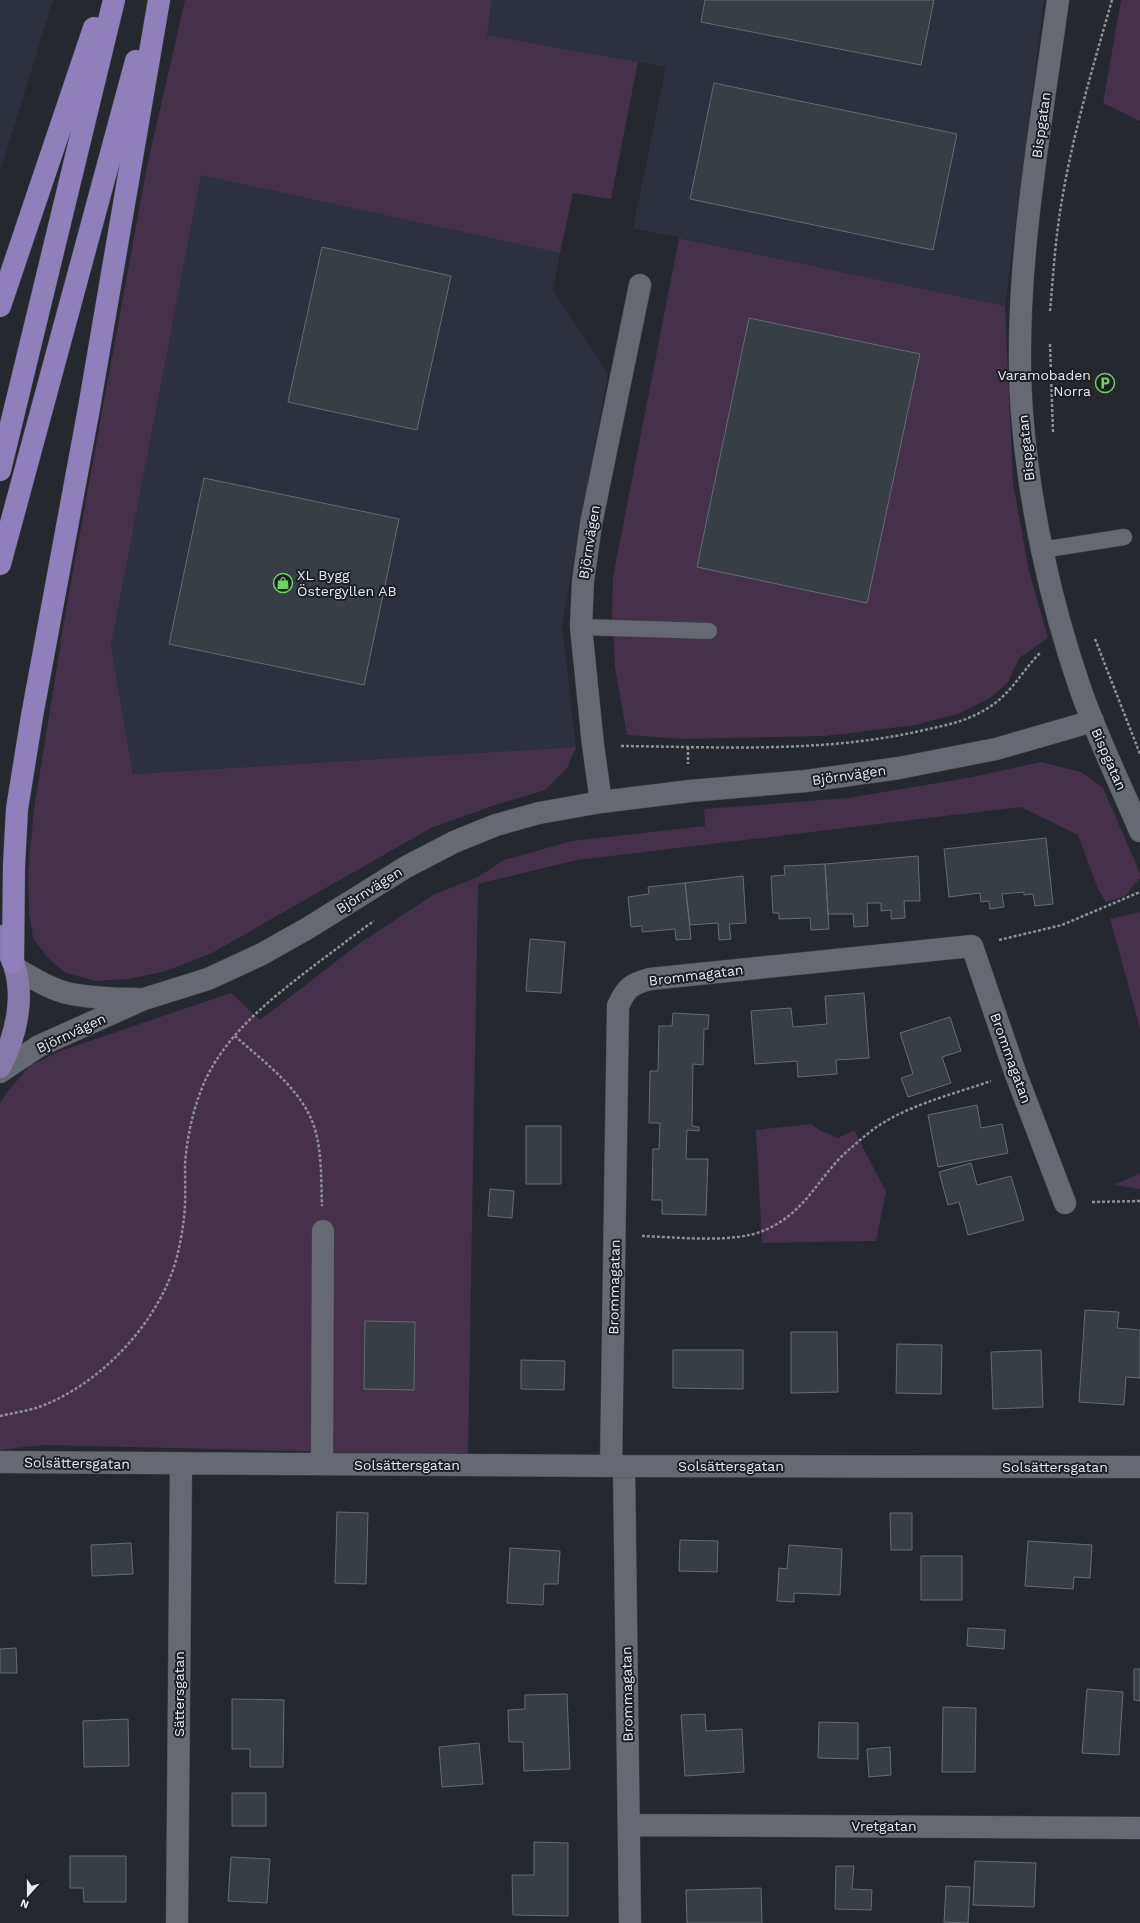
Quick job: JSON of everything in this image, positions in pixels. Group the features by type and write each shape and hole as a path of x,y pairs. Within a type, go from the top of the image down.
{"highway":[{"path":"0,306 104,0"},
{"path":"0,470 114,0"},
{"path":"0,564 152,0"},
{"path":"14,965 14,866 17,809 32,716 89,408 159,0"}],"main road":[{"path":"0,936 14,965 18,996 17,1023 9,1050 0,1067"}],"street":[{"name":"Bispgatan","path":"1058,0 1030,209 1021,299 1020,370 1022,413 1033,504 1042,550 1066,641 1079,685 1093,721 1140,831"},
{"name":"Björnvägen","path":"601,802 593,745 581,627 583,581 591,524 640,285"},
{"name":"Björnvägen","path":"0,1072 39,1046 144,999 208,979 262,954 308,928 406,867 454,842 496,826 540,813 601,802 690,791 806,781 899,768 996,749 1093,721"},
{"name":"Brommagatan","path":"630,1923 629,1825 617,1466 616,1236 618,1006 624,993 634,984 658,978 972,946 1015,1072 1065,1203"},
{"name":"Björnvägen","path":"14,965 44,984 70,994 107,999 144,999"},
{"path":"322,1464 323,1231"},
{"name":"Solsättersgatan","path":"0,1462 617,1466 1140,1467"},
{"name":"Sättersgatan","path":"177,1923 181,1464"},
{"name":"Vretgatan","path":"629,1825 1140,1828"}],"lane":[{"path":"1042,550 1124,537"},
{"path":"581,627 709,631"}],"path":[{"path":"1050,313 1060,212 1071,152 1086,89 1112,0"},
{"path":"1050,344 1054,436"},
{"path":"593,745 824,745 897,736 965,721 990,707 1015,685 1028,665 1042,652 1066,641 1092,632 1140,754"},
{"path":"688,746 690,791"},
{"path":"972,946 1062,925 1140,892"},
{"path":"0,1416 39,1407 71,1391 104,1369 124,1350 140,1329 158,1300 174,1268 184,1220 187,1196 185,1166 187,1140 194,1110 204,1083 217,1058 258,1010 376,920"},
{"path":"235,1036 284,1081 301,1100 310,1116 316,1132 319,1148 323,1231"},
{"path":"616,1236 737,1237 764,1231 780,1223 802,1205 843,1156 871,1131 897,1114 1015,1072"},
{"path":"1065,1203 1140,1201"}],"shaded area":[{"path":"0,0 53,0 0,172"},
{"path":"185,0 492,0 487,35 638,62 611,199 573,193 560,253 201,175 111,646 133,774 576,747 567,768 545,790 492,806 431,828 212,953 166,971 129,979 95,981 64,972 48,958 33,938 29,912 28,872 34,809 67,604 147,166"},
{"path":"492,0 1044,0 1005,306 633,228 666,67 487,35"},
{"path":"1121,0 1140,0 1140,121 1103,103"},
{"path":"201,174 560,253 553,290 608,374 562,625 576,747 133,774 111,646"},
{"path":"679,238 1005,306 1013,483 1029,571 1048,638 1019,658 1008,682 990,698 958,714 915,725 826,736 683,739 627,735 615,667 612,613 613,577"},
{"path":"1041,762 1081,772 1103,788 1140,873 1140,878 1125,896 1106,902 1098,889 1078,835 1021,807 577,860 478,884 468,1455 44,1445 0,1450 0,1103 7,1092 30,1066 60,1051 231,993 260,1020 360,943 433,895 478,877 504,860 572,841 705,826 704,809 849,798 972,777"},
{"path":"1140,912 1140,1028 1110,919"},
{"path":"811,1124 819,1130 838,1138 854,1130 886,1192 876,1241 762,1243 756,1130"},
{"path":"1140,1173 1140,1189 1114,1185"}],"building":[{"path":"705,0 934,0 921,65 701,22"},
{"path":"714,83 957,134 933,250 690,199"},
{"path":"322,247 451,276 417,430 288,402"},
{"path":"749,318 920,354 867,603 697,567"},
{"path":"204,478 399,519 364,685 169,644"},
{"path":"1046,838 1053,904 1035,906 1033,894 1024,895 1024,892 1002,894 1004,907 990,909 989,901 981,902 980,893 949,897 944,849"},
{"path":"918,856 920,901 904,901 905,918 891,919 891,910 881,911 881,903 867,903 868,926 854,927 853,914 828,914 825,864"},
{"path":"825,864 829,929 811,930 810,918 779,919 779,913 773,913 771,876 785,875 784,866"},
{"path":"743,876 746,923 729,924 731,939 719,940 718,923 690,925 685,883"},
{"path":"685,883 691,939 676,940 675,929 642,932 642,926 631,927 628,897 649,894 648,887"},
{"path":"530,939 565,942 561,993 526,991"},
{"path":"864,993 869,1058 836,1060 837,1074 798,1077 797,1061 755,1064 751,1011 791,1008 793,1027 827,1024 825,996"},
{"path":"673,1013 709,1015 708,1029 704,1029 703,1065 693,1064 692,1126 699,1127 699,1131 687,1130 686,1159 708,1159 706,1215 662,1214 662,1200 652,1200 653,1149 659,1149 660,1123 649,1123 650,1071 658,1071 659,1026 672,1026"},
{"path":"950,1017 961,1051 942,1057 951,1083 908,1097 901,1078 913,1074 900,1033"},
{"path":"977,1105 981,1128 1002,1124 1008,1153 938,1167 928,1115"},
{"path":"526,1126 561,1126 561,1184 526,1184"},
{"path":"971,1163 977,1185 1011,1176 1024,1220 968,1235 959,1202 948,1205 939,1172"},
{"path":"490,1189 514,1191 512,1218 488,1216"},
{"path":"1085,1310 1119,1312 1117,1328 1140,1330 1140,1378 1126,1377 1124,1405 1079,1402"},
{"path":"365,1321 415,1322 414,1390 364,1389"},
{"path":"791,1332 837,1332 838,1392 791,1393"},
{"path":"897,1344 942,1345 941,1394 896,1393"},
{"path":"673,1350 743,1350 743,1389 673,1388"},
{"path":"1041,1350 1043,1407 993,1409 991,1352"},
{"path":"521,1360 565,1361 564,1390 521,1389"},
{"path":"337,1512 368,1513 366,1584 335,1583"},
{"path":"890,1513 912,1513 912,1550 891,1550"},
{"path":"680,1540 718,1541 717,1572 679,1571"},
{"path":"1028,1541 1092,1545 1090,1578 1074,1577 1073,1589 1025,1586"},
{"path":"131,1543 133,1574 92,1576 91,1545"},
{"path":"789,1545 842,1549 840,1595 794,1593 794,1602 777,1601 779,1568 787,1569"},
{"path":"510,1548 560,1551 558,1584 544,1584 543,1605 507,1603"},
{"path":"921,1556 962,1556 962,1600 921,1600"},
{"path":"968,1628 1005,1630 1004,1649 967,1646"},
{"path":"16,1648 17,1673 0,1673 0,1649"},
{"path":"1134,1669 1140,1669 1140,1701 1134,1700"},
{"path":"1087,1689 1123,1692 1119,1755 1082,1753"},
{"path":"567,1694 570,1769 524,1771 523,1742 509,1742 508,1710 525,1709 525,1695"},
{"path":"232,1699 284,1700 283,1767 250,1767 250,1749 232,1749"},
{"path":"943,1707 976,1708 975,1772 942,1772"},
{"path":"705,1714 706,1731 742,1729 744,1772 685,1776 681,1715"},
{"path":"128,1719 129,1766 84,1767 83,1721"},
{"path":"819,1722 858,1723 858,1759 818,1758"},
{"path":"479,1743 483,1784 442,1787 439,1747"},
{"path":"890,1747 891,1775 869,1777 867,1749"},
{"path":"232,1793 266,1793 266,1826 232,1826"},
{"path":"534,1842 568,1843 568,1916 513,1915 512,1875 534,1875"},
{"path":"70,1856 126,1856 126,1902 84,1902 83,1888 70,1888"},
{"path":"231,1857 270,1859 267,1903 228,1901"},
{"path":"975,1861 1036,1863 1034,1907 973,1905"},
{"path":"836,1866 854,1866 852,1889 872,1890 871,1910 835,1909"},
{"path":"946,1886 970,1887 968,1923 944,1922"},
{"path":"761,1888 762,1923 687,1923 686,1890"}],"place":[{"name":"Varamobaden Norra","path":"1105,383"},
{"name":"XL Bygg Östergyllen AB","path":"283,583"}]}
